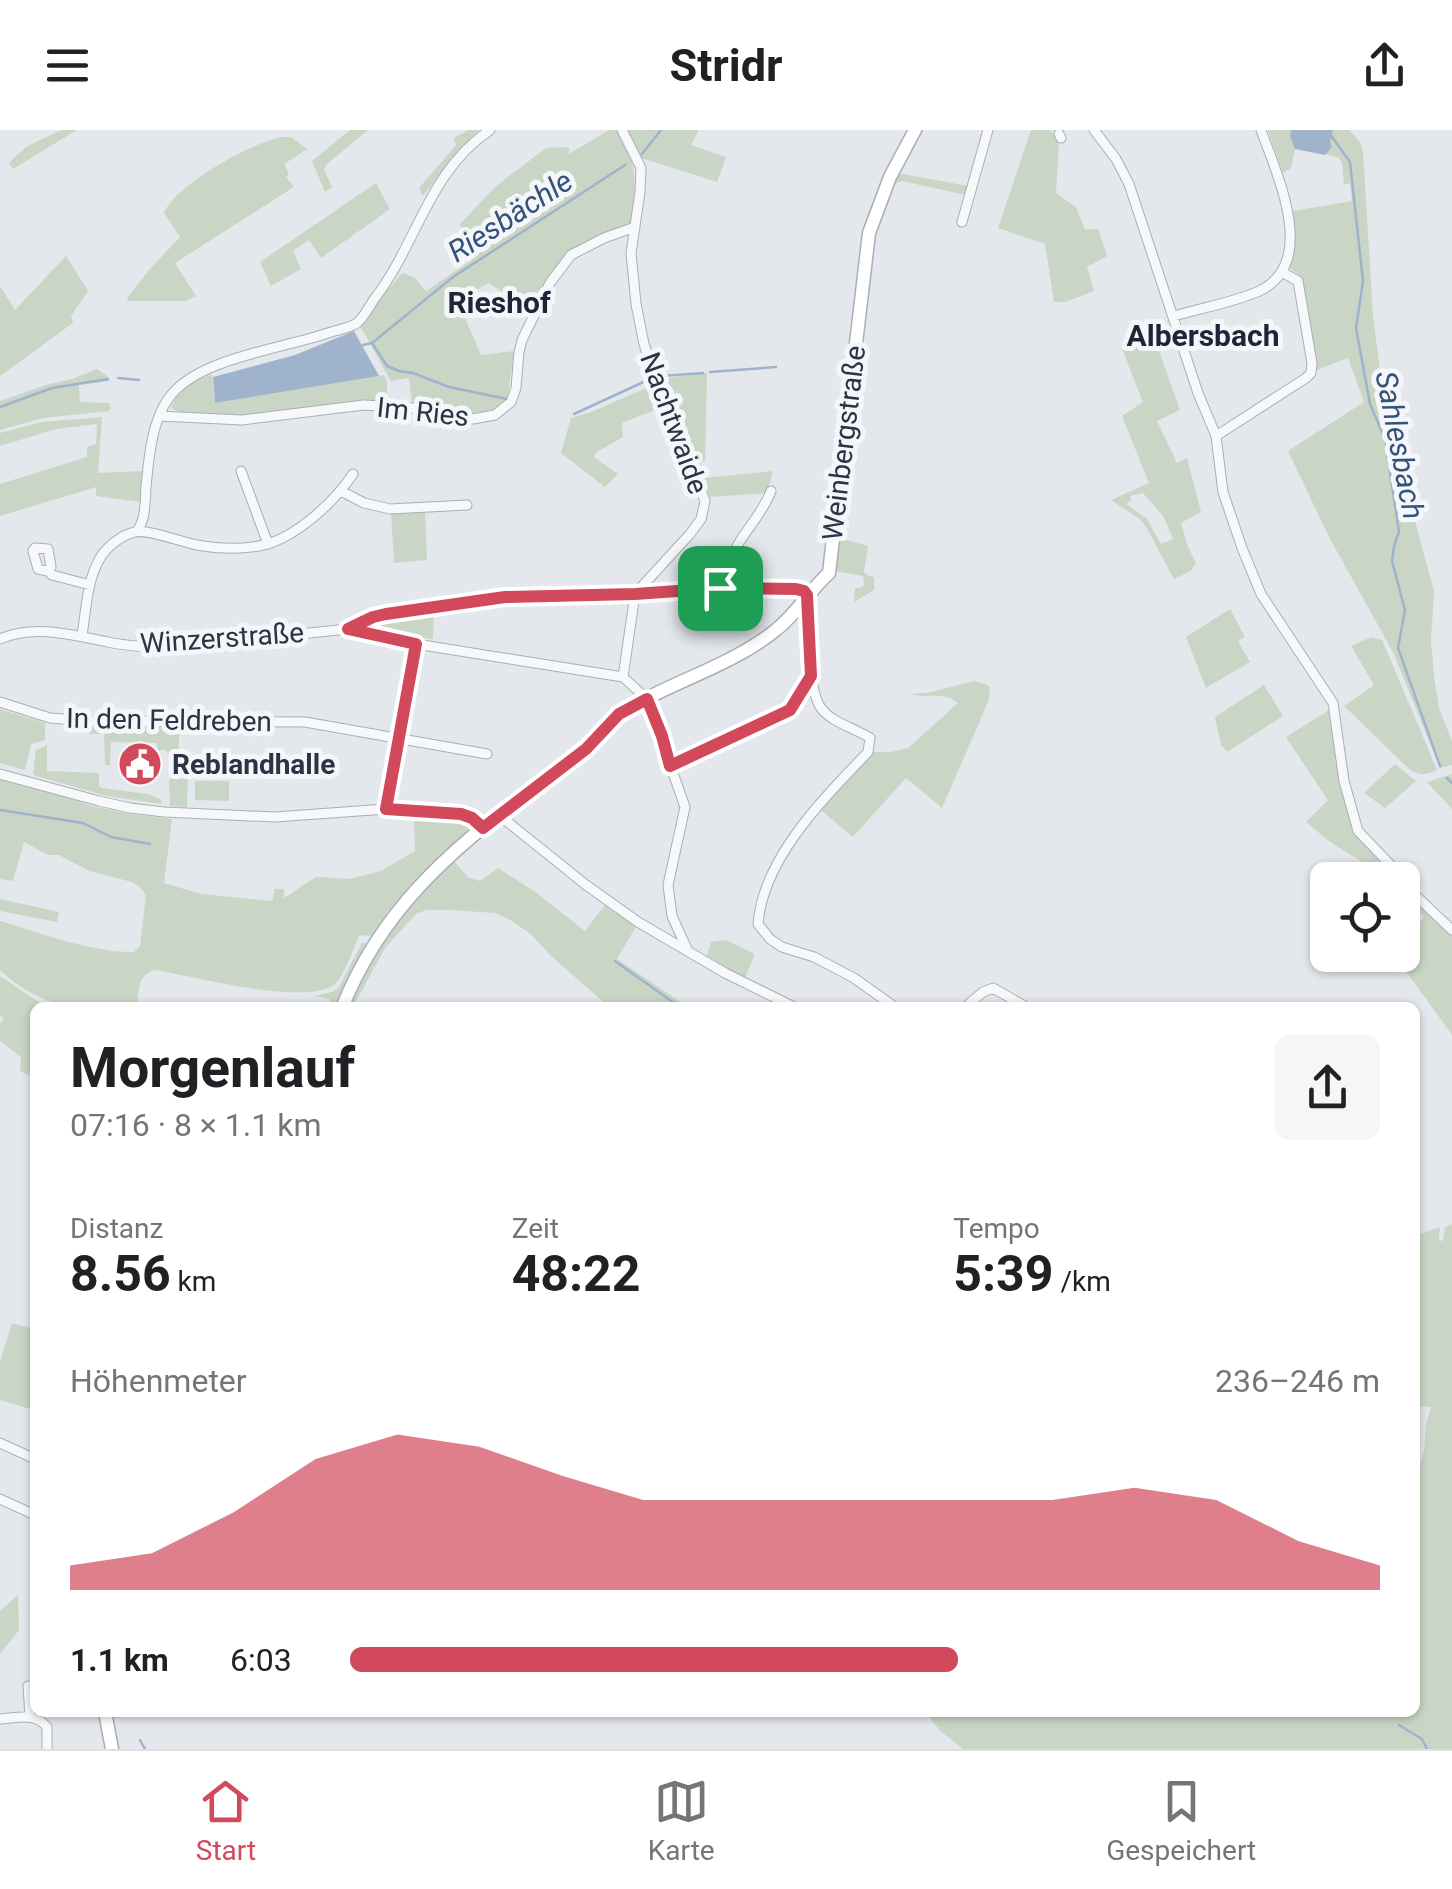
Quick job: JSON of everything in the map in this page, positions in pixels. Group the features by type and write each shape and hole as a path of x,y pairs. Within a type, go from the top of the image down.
{"street":[{"path":"82,635 99,559 116,541 137,531 143,519 149,459 159,416 178,388 195,374 221,363 294,344 356,322 395,269 439,182 470,144 490,130"},
{"path":"622,130 641,168 634,227"},
{"name":"Weinbergstraße","path":"345,1002 362,961 394,914 429,875 586,749 619,714 776,631 829,573 869,233 890,177 915,130"},
{"path":"962,222 988,130"},
{"path":"1094,130 1129,184 1216,436 1224,492 1242,548 1262,594 1333,703 1344,781 1358,831 1452,930"},
{"path":"1174,316 1259,291 1274,281 1288,262 1291,244 1286,206 1261,130"},
{"name":"Im Ries","path":"159,416 242,420 364,405 413,408 473,419 495,415 511,402 516,388 518,352 550,283 571,255 634,227"},
{"name":"Nachtwaide","path":"634,227 631,253 644,344 706,501 701,519 635,594"},
{"path":"1216,436 1310,373 1310,348 1298,281 1282,272"},
{"path":"242,471 268,544"},
{"path":"137,531 202,546 243,548 268,544 305,525 353,474"},
{"path":"341,491 364,503 390,509 467,505"},
{"path":"720,588 738,544 767,504 771,491"},
{"path":"48,571 90,586"},
{"path":"348,629 386,614 522,596 720,588 804,591 811,676 821,708 838,722 870,738 870,744 868,752 817,805 770,874 758,924 770,940 854,978 888,1002"},
{"path":"635,594 623,678 647,699 686,807 668,885 672,916 686,949"},
{"name":"Winzerstraße","path":"0,639 11,634 47,631 163,648 348,629 623,678"},
{"path":"386,809 416,644"},
{"path":"670,766 790,710 811,676"},
{"name":"In den Feldreben","path":"0,702 50,718 88,722 290,721 487,754"},
{"path":"0,774 99,801 164,812 275,818 386,809 461,814 483,828"},
{"path":"499,815 638,922 724,974 783,1002"},
{"path":"971,1002 993,988 1018,1002"},
{"path":"0,1443 30,1457"},
{"path":"0,1499 30,1513"},
{"path":"28,1686 30,1717"},
{"path":"106,1717 112,1749"},
{"path":"0,1719 40,1719 47,1727 46,1749"}],"green space":[{"path":"61,130 77,130 13,169 9,163 26,147"},
{"path":"350,130 368,130 327,164 324,170 332,187 325,192 312,161"},
{"path":"468,130 479,130 423,196 419,188 456,145 453,139"},
{"path":"609,130 617,130 632,165 635,187 631,225 581,246 535,305 512,299 489,283 457,300 481,355 514,351 507,401 474,413 412,404 409,378 391,381 359,324 402,273 414,277 426,291 473,259 460,224 495,187 546,148 569,147 569,154"},
{"path":"628,130 699,130 691,145 726,157 717,182 641,158"},
{"path":"1031,130 1050,130 1059,139 1056,193 1076,207 1085,230 1098,229 1107,256 1087,267 1094,291 1065,302 1054,302 1045,244 998,228"},
{"path":"1268,130 1349,130 1363,151 1380,370 1389,425 1434,591 1434,676 1439,708 1452,741 1452,765 1440,768 1393,652 1329,537 1288,451 1364,402 1348,358 1317,370 1299,275 1290,268 1295,250 1293,211 1352,201 1350,184 1344,184 1338,157 1295,149 1291,168 1283,173"},
{"path":"282,137 291,137 307,149 284,164 289,174 286,177 294,187 175,263 196,296 185,301 128,301 149,270 180,237 164,213 171,202 216,166"},
{"path":"897,173 968,186 966,195 902,181 892,184"},
{"path":"376,183 390,209 321,258 309,240 293,251 301,269 271,286 260,262"},
{"path":"66,256 88,291 71,316 73,323 0,376 0,286 15,310"},
{"path":"1152,331 1180,410 1157,421 1177,463 1187,458 1201,512 1181,523 1196,563 1191,571 1174,579 1141,520 1111,500 1149,483 1122,416 1143,402 1121,346","holes":["1143,493 1163,516 1173,539 1161,544 1147,519 1126,504 1130,496"]},
{"path":"97,369 110,381 79,385 80,402 109,403 109,411 43,418 0,430 0,401"},
{"path":"707,373 705,461 702,460 697,472 660,379"},
{"path":"212,374 215,403 384,375 387,401 218,416 171,408 182,391"},
{"path":"653,385 662,407 622,423 623,437 594,457 618,474 605,487 561,453 571,418"},
{"path":"102,417 98,473 142,471 141,502 96,496 96,487 0,516 0,484 87,457 87,447 96,444 97,426 56,429 0,446 0,433 42,422"},
{"path":"773,471 767,493 710,497 702,482 703,478"},
{"path":"425,512 427,560 394,563 391,513"},
{"path":"836,537 868,546 864,572 874,577 874,590 854,602 855,588 864,585 863,576 834,571"},
{"path":"1230,609 1245,637 1238,641 1250,662 1206,688 1186,637"},
{"path":"434,610 433,639 370,629 375,619"},
{"path":"1371,637 1382,640 1437,770 1423,774 1409,769 1344,706 1374,685 1351,646"},
{"path":"974,681 988,685 988,702 942,808 906,778 853,837 817,807 872,752 908,748 958,703 947,697 910,694"},
{"path":"1264,685 1283,716 1227,752 1221,745 1215,717"},
{"path":"0,709 45,723 45,740 31,744 25,770 0,763"},
{"path":"1331,709 1356,832 1384,862 1362,862 1306,822 1328,800 1286,737"},
{"path":"90,727 188,727 179,736 179,754 158,750 157,743 111,742 110,765 105,765 104,734 89,734"},
{"path":"47,745 47,771 99,773 102,788 148,794 162,804 107,796 36,776 36,750"},
{"path":"182,761 188,761 187,807 170,806 169,780"},
{"path":"1395,764 1416,781 1385,808 1364,793"},
{"path":"1452,774 1452,809 1427,782"},
{"path":"0,779 92,806 172,819 164,883 201,894 272,901 275,889 284,889 284,898 316,877 349,879 381,871 415,851 414,814 467,822 469,831 388,911 372,936 359,935 338,980 321,990 276,991 156,970 142,979 138,1002 53,1002 33,994 0,970 0,921 85,946 134,952 140,946 146,895 132,882 89,871 24,842 13,881 0,879"},
{"path":"195,781 229,781 229,801 195,800"},
{"path":"452,859 469,878 480,881 498,868 585,931 605,905 637,925 617,959 681,1002 603,1002 531,934 510,920 495,913 426,910 416,914 385,948 356,1002 349,1002 382,936"},
{"path":"0,899 59,912 57,922 0,911"},
{"path":"1420,905 1452,932 1452,1035 1407,972 1420,972 1420,923 1424,916"},
{"path":"726,940 755,954 744,980 707,956 711,942"},
{"path":"362,943 366,943 338,1002 315,996 339,987"},
{"path":"0,976 39,1002 30,1002 30,1076 20,1071 21,1057 0,1041 4,1018 0,1015"},
{"path":"1452,1224 1452,1749 963,1749 939,1730 930,1717 1420,1717 1420,1465 1431,1407 1420,1406 1420,1234 1440,1227 1439,1240 1443,1241 1445,1227"},
{"path":"12,1323 30,1328 30,1409 0,1400 0,1361"},
{"path":"18,1595 19,1630 0,1654 0,1611"}],"water":[{"path":"1291,130 1333,130 1332,147 1325,155 1295,149"},
{"path":"354,331 379,376 215,403 213,377 295,355"}],"waterway":[{"path":"642,154 661,130"},
{"name":"Sahlesbach","path":"1327,130 1350,162 1363,281 1356,328 1370,404 1385,439 1399,532 1392,561 1405,610 1398,648 1440,766"},
{"name":"Riesbächle","path":"363,345 372,343 453,277 625,165"},
{"name":"Riesbächle","path":"372,343 387,366 399,371 507,399"},
{"path":"710,372 776,367"},
{"path":"662,376 703,373"},
{"name":"Riesbächle","path":"118,378 139,380"},
{"name":"Riesbächle","path":"0,407 52,388 108,379"},
{"name":"Riesbächle","path":"574,414 650,379"},
{"name":"Sahlesbach","path":"1447,778 1452,783"},
{"path":"0,810 83,823 111,837 150,844"},
{"path":"615,961 673,1002"},
{"path":"1399,1725 1422,1739 1427,1749"},
{"path":"140,1740 145,1749"}],"place":[{"name":"Reblandhalle","path":"140,764"}],"district":[{"name":"Rieshof","path":"499,302"},
{"name":"Albersbach","path":"1203,335"}],"route":[{"path":"720,588 796,589 807,595 811,676 790,710 670,766 647,699 619,714 586,749 483,828 461,814 386,809 416,644 348,629 386,614 505,597 720,588"}]}
